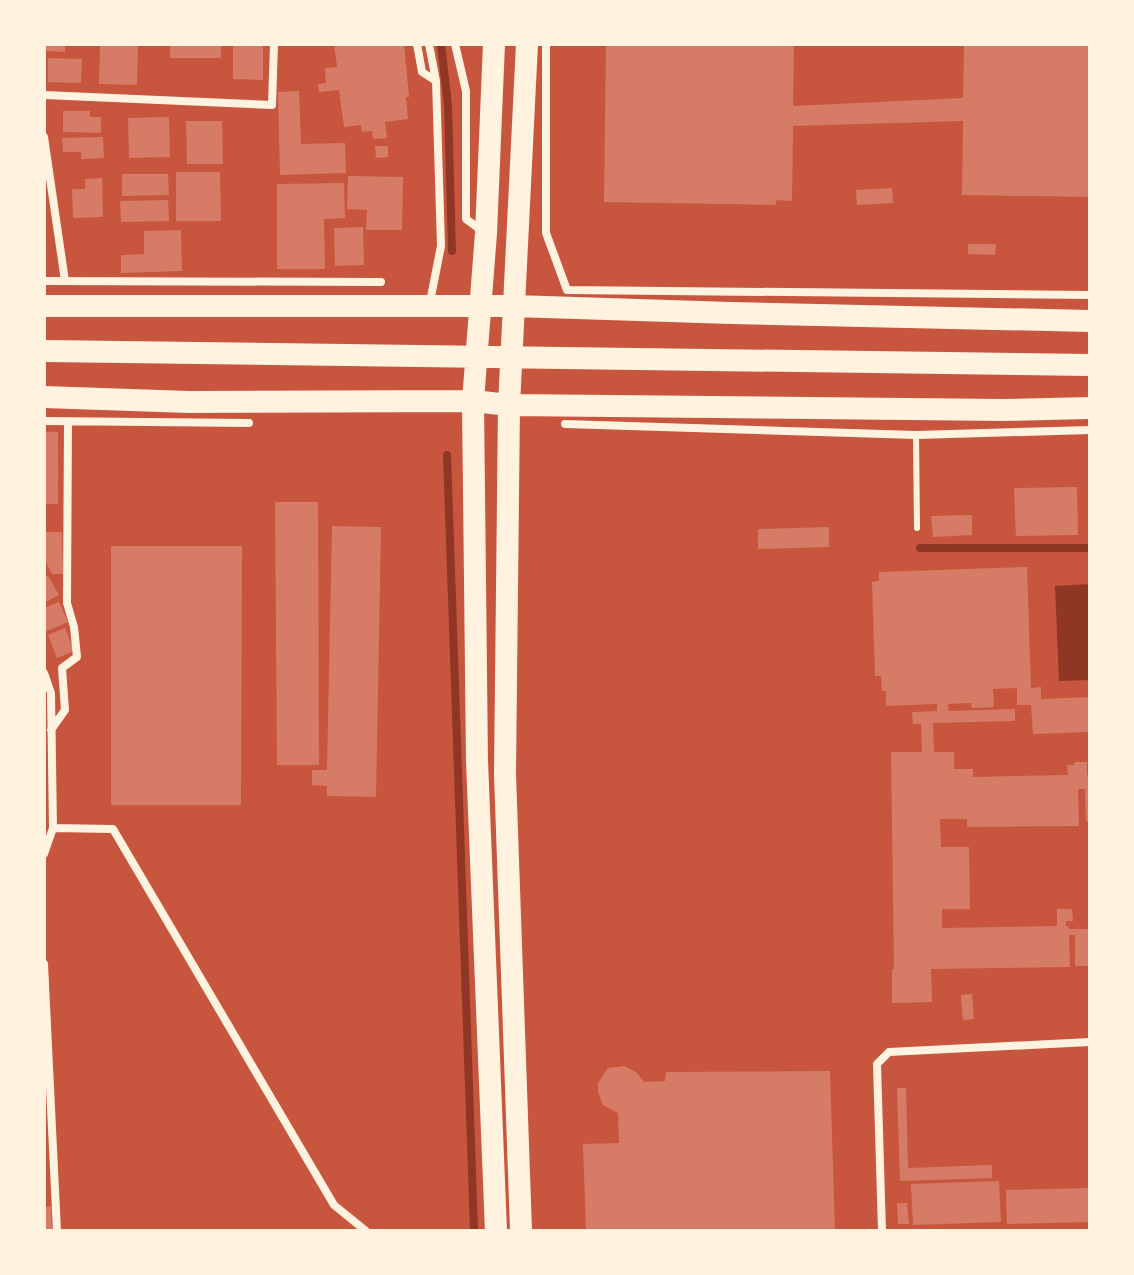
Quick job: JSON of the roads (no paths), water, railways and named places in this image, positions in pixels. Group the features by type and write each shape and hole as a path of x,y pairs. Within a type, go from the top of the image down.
{"highway":[{"path":"494,44 486,233 473,401 477,761 496,1231"},
{"path":"521,1231 505,774 509,405 527,44"},
{"path":"44,306 514,306 1090,321"},
{"path":"44,351 1090,365"},
{"path":"44,397 189,402 473,401 509,405 1004,410 1090,408"}],"street":[{"path":"44,95 272,105 274,44"},
{"path":"417,44 422,72 436,81"},
{"path":"429,44 436,81 441,246 429,306"},
{"path":"455,44 466,91 466,219 486,233"},
{"path":"546,44 546,233 567,290 1090,295"},
{"path":"44,137 65,281"},
{"path":"44,281 381,282"},
{"path":"44,421 249,423"},
{"path":"51,730 65,710 62,668 77,657 74,627 67,603 68,422"},
{"path":"565,424 916,435 1090,430"},
{"path":"44,673 51,693 48,764 53,828 44,854"},
{"path":"53,828 113,829 334,1205 366,1231"},
{"path":"44,964 57,1231"},
{"path":"882,1231 877,1064 889,1052 1090,1042"}],"lane":[{"path":"916,435 917,528"}],"waterway":[{"path":"441,44 448,106 452,251"},
{"path":"447,455 474,1230"},
{"path":"920,548 1090,548"}]}
